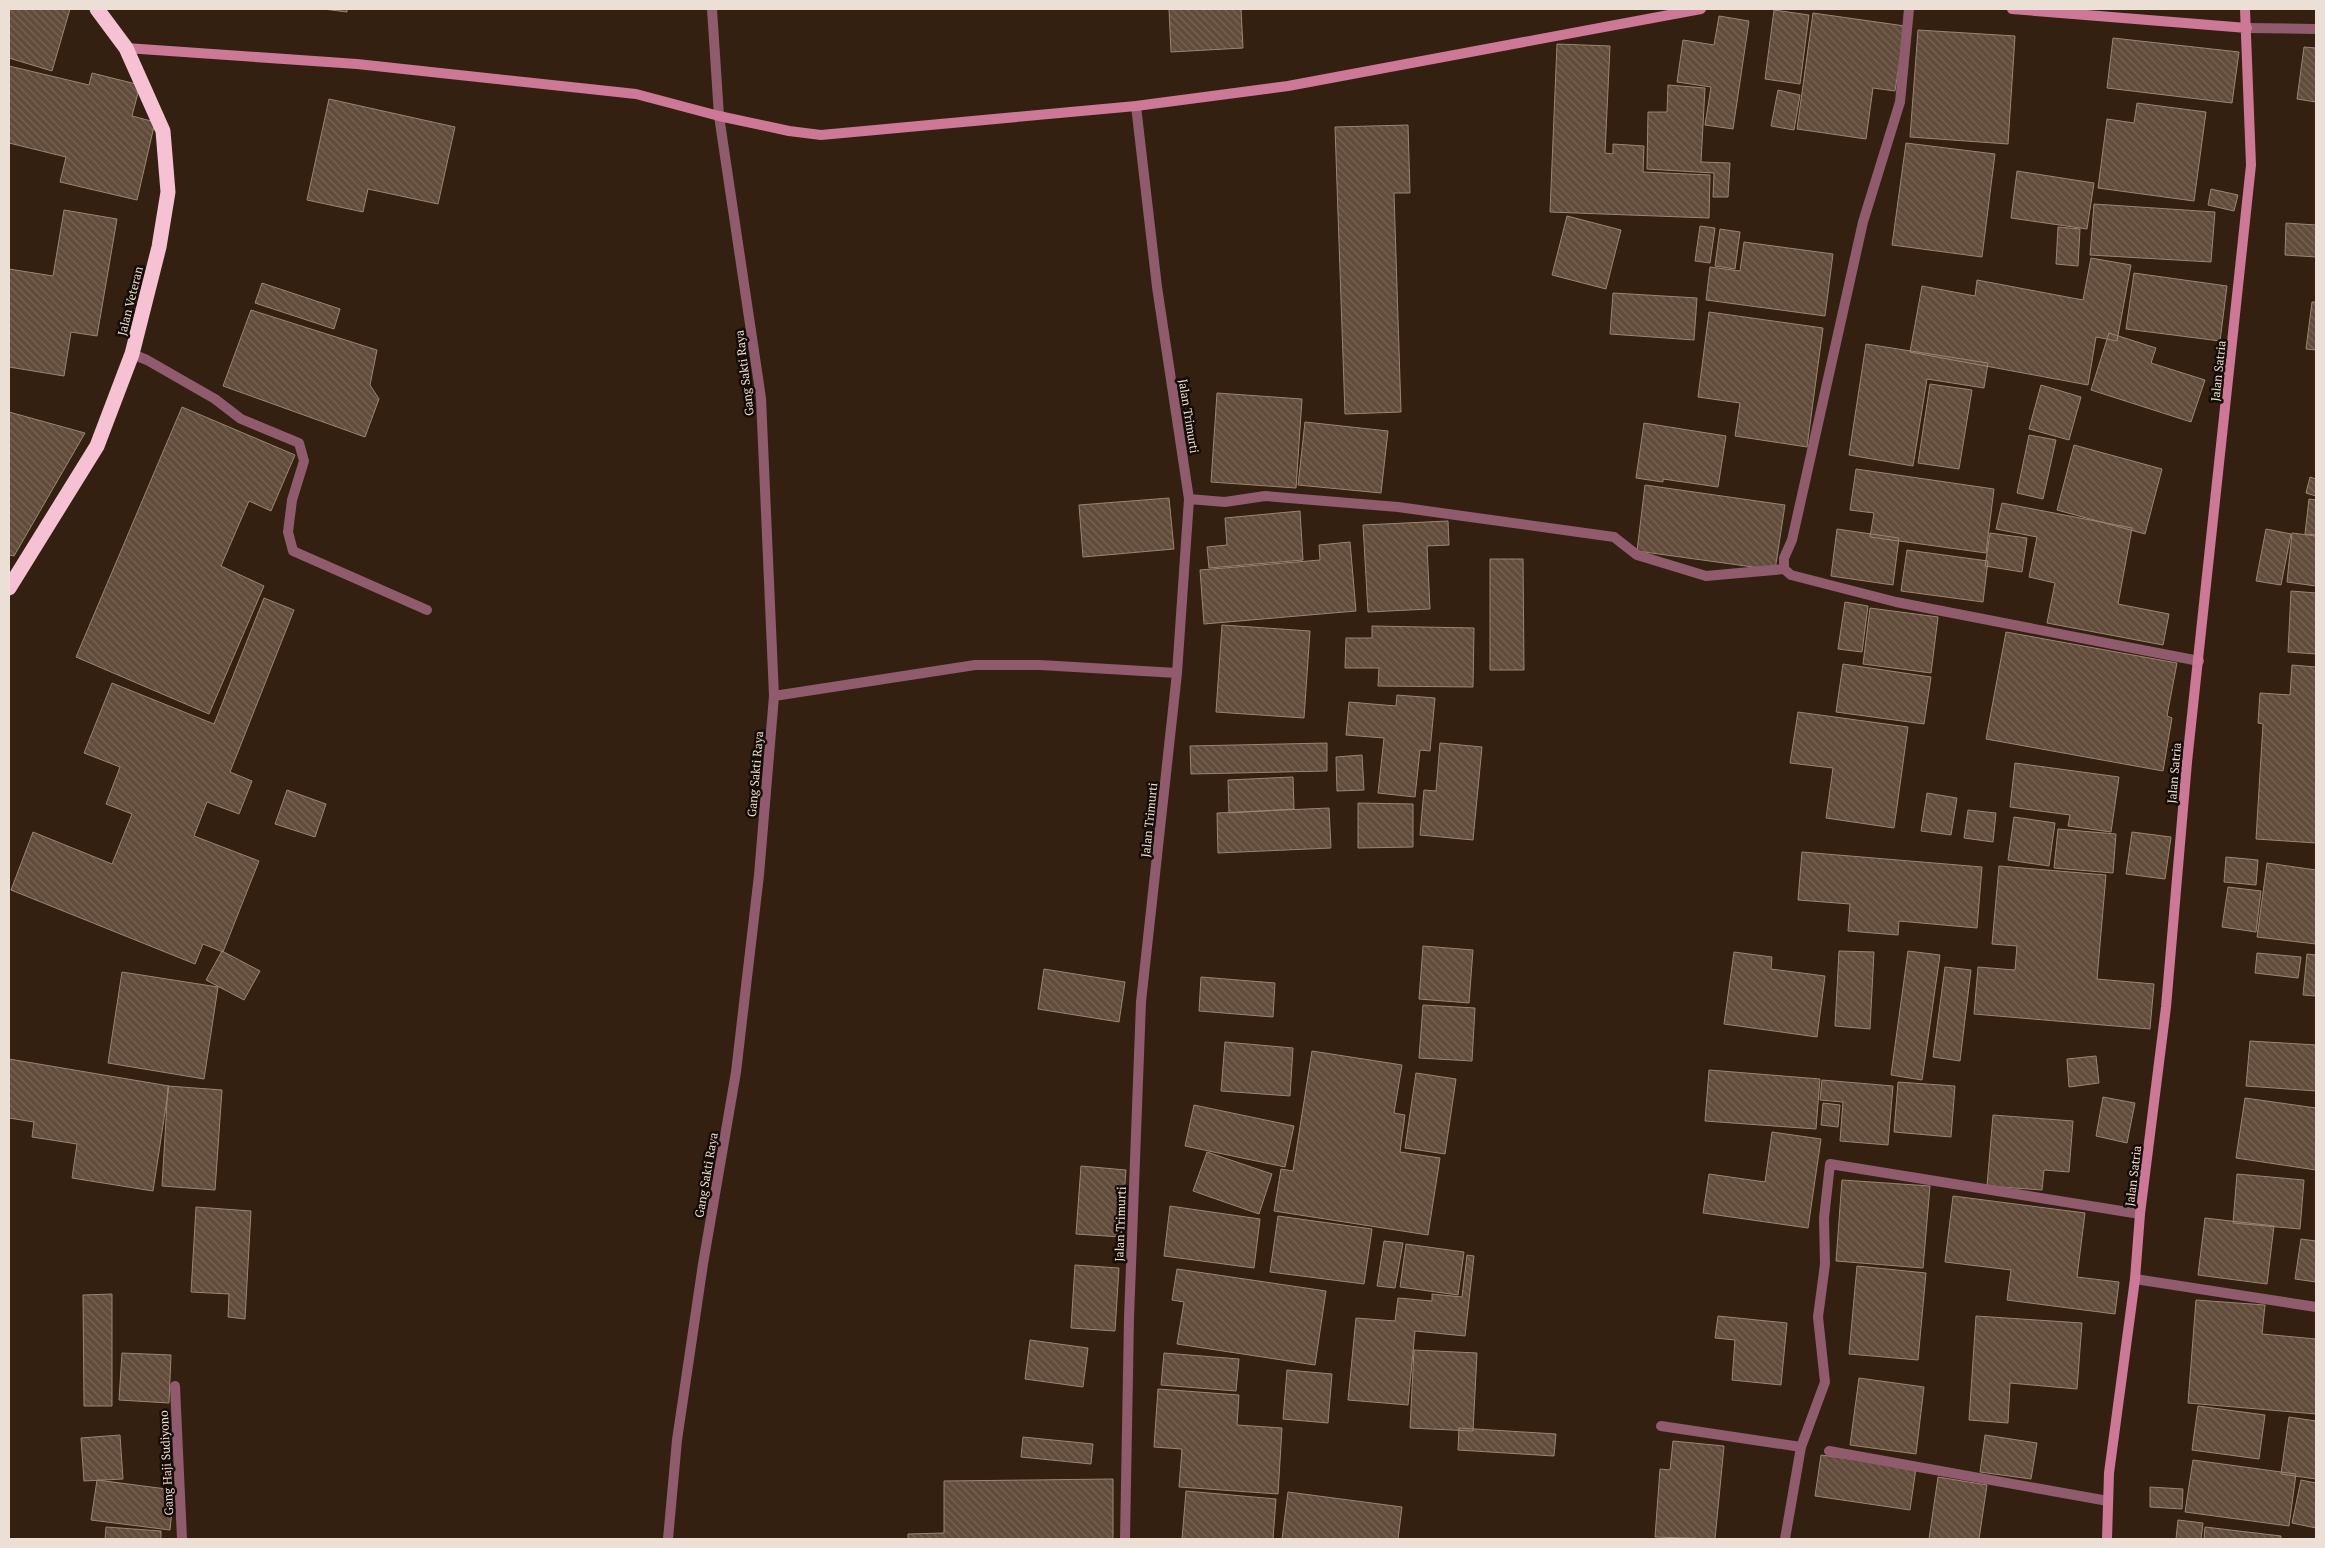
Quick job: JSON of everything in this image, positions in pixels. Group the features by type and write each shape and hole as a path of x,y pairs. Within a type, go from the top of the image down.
{"highway":[{"name":"Jalan Veteran","path":"9,588 96,446 132,354 159,247 168,192 163,131 126,48 97,9"}],"street":[{"name":"Gang Sakti Raya","path":"668,1539 678,1430 736,1072 759,875 774,696 761,398 719,116 712,9"},
{"path":"126,48 357,64 636,94 719,116 789,131 821,135 1136,106 1288,86 1699,9"},
{"path":"1784,569 1784,558 1792,540 1862,222 1900,102 1909,9"},
{"path":"2012,9 2247,28 2316,29"},
{"name":"Jalan Satria","path":"2107,1539 2109,1473 2136,1279 2140,1214 2166,1007 2199,661 2251,165 2245,9"},
{"name":"Jalan Trimurti","path":"1125,1539 1129,1318 1141,1002 1178,673 1189,499 1156,287 1136,106"},
{"path":"132,354 147,360 215,399 241,419 299,442 304,462 292,500 288,532 293,551 427,610"},
{"path":"1189,499 1225,502 1264,496 1398,507 1614,538 1637,555 1706,576 1784,569 1791,574 1896,602 2199,661"},
{"path":"774,696 976,665 1040,665 1178,673"},
{"path":"1785,1539 1801,1447 1825,1382 1818,1317 1825,1264 1824,1218 1830,1164 2140,1214"},
{"path":"2136,1279 2316,1307"},
{"name":"Gang Haji Sudiyono","path":"174,1386 182,1539"},
{"path":"1661,1426 1801,1447"},
{"path":"1829,1451 2108,1501"}],"building":[{"path":"9,9 70,9 52,71 9,58"},
{"path":"323,9 347,9 347,12"},
{"path":"1169,9 1241,9 1243,48 1171,52"},
{"path":"1774,10 1809,15 1800,84 1765,79"},
{"path":"1813,13 1905,26 1895,91 1873,88 1866,139 1797,129"},
{"path":"1719,16 1749,21 1733,129 1705,125 1711,87 1677,82 1683,40 1714,45"},
{"path":"1918,30 2015,36 2008,144 1910,137"},
{"path":"2113,38 2239,52 2232,103 2107,88"},
{"path":"1557,44 1610,46 1605,153 1613,154 1613,144 1644,146 1643,172 1710,175 1709,218 1550,212"},
{"path":"2304,47 2316,48 2316,102 2297,99"},
{"path":"9,66 89,85 92,73 140,85 132,116 155,122 137,200 60,182 66,157 9,143"},
{"path":"1668,85 1705,88 1701,162 1730,163 1728,197 1713,197 1714,173 1647,169 1648,112 1667,112"},
{"path":"1778,90 1800,95 1794,130 1771,126"},
{"path":"329,99 455,127 438,204 368,189 363,212 307,200"},
{"path":"2137,103 2206,112 2194,201 2098,188 2107,119 2134,123"},
{"path":"1408,125 1410,193 1394,193 1401,412 1345,414 1335,127"},
{"path":"1906,143 1995,154 1982,257 1892,245"},
{"path":"2017,171 2094,183 2087,229 2011,218"},
{"path":"2211,189 2238,195 2234,211 2208,205"},
{"path":"2094,204 2215,212 2211,262 2090,255"},
{"path":"64,210 117,219 97,336 71,332 64,376 9,367 9,269 53,276"},
{"path":"1567,216 1621,230 1606,289 1552,275"},
{"path":"2286,223 2316,225 2316,257 2285,255"},
{"path":"1700,226 1715,228 1710,263 1695,261"},
{"path":"2058,227 2080,229 2078,266 2056,264"},
{"path":"1720,229 1740,232 1735,269 1715,266"},
{"path":"1744,242 1833,254 1825,316 1706,300 1710,267 1740,271"},
{"path":"2091,258 2131,265 2117,341 2096,337 2088,385 1910,352 1922,286 1975,296 1977,280 2083,300"},
{"path":"2134,273 2227,286 2220,341 2126,329"},
{"path":"262,283 340,309 334,329 255,303"},
{"path":"1613,293 1697,298 1694,340 1610,334"},
{"path":"2312,302 2316,302 2316,350 2306,349"},
{"path":"251,310 377,350 370,385 379,399 365,437 223,386"},
{"path":"1709,312 1823,328 1807,447 1735,436 1740,403 1698,397"},
{"path":"2109,333 2156,348 2151,363 2205,380 2191,422 2091,390"},
{"path":"1866,344 1988,363 1984,388 1927,379 1913,466 1849,455"},
{"path":"1930,384 1972,390 1959,469 1918,463"},
{"path":"2041,385 2081,397 2069,440 2029,429"},
{"path":"1217,393 1302,399 1296,488 1211,482"},
{"path":"182,407 295,455 271,511 249,501 221,566 264,586 209,714 76,657"},
{"path":"9,412 85,433 14,556 9,555"},
{"path":"1305,422 1388,431 1381,493 1298,485"},
{"path":"1644,423 1726,436 1718,487 1663,479 1663,482 1636,478"},
{"path":"2029,435 2056,440 2043,499 2017,493"},
{"path":"2074,445 2162,469 2145,534 2057,510"},
{"path":"1856,469 1994,489 1986,553 1870,537 1874,513 1850,510"},
{"path":"2310,477 2316,479 2316,496 2306,493"},
{"path":"1645,485 1785,505 1775,570 1637,551"},
{"path":"1169,498 1174,549 1083,557 1079,505"},
{"path":"2309,499 2316,500 2316,535 2305,534"},
{"path":"2002,503 2132,528 2118,604 2169,614 2163,645 2047,623 2055,583 2029,577 2037,537 1996,529"},
{"path":"1300,511 1303,560 1209,568 1207,547 1227,545 1225,518"},
{"path":"1448,521 1449,545 1427,546 1430,609 1368,612 1363,525"},
{"path":"1837,529 1899,538 1893,585 1831,576"},
{"path":"2266,529 2291,534 2281,585 2256,581"},
{"path":"1990,533 2027,538 2022,572 1985,566"},
{"path":"2292,533 2316,536 2316,586 2287,582"},
{"path":"1350,542 1356,611 1204,624 1200,570 1320,560 1319,545"},
{"path":"1907,550 1988,561 1983,602 1901,591"},
{"path":"1490,559 1523,559 1524,670 1490,670"},
{"path":"2291,591 2316,593 2316,654 2288,652"},
{"path":"264,598 294,610 230,772 252,781 239,814 207,802 194,836 259,861 223,952 203,944 195,964 11,890 33,832 112,864 132,814 106,804 120,767 84,753 112,683 214,724"},
{"path":"1845,602 1868,606 1862,652 1838,649"},
{"path":"1870,608 1938,617 1931,673 1863,664"},
{"path":"1222,625 1310,631 1304,718 1216,712"},
{"path":"1372,626 1474,628 1473,687 1378,686 1379,668 1345,668 1346,638 1372,638"},
{"path":"2006,632 2177,663 2167,716 2172,718 2163,771 1986,739"},
{"path":"1843,664 1931,677 1924,724 1836,712"},
{"path":"2292,665 2316,667 2316,843 2256,839 2263,724 2258,723 2260,693 2290,695"},
{"path":"1397,695 1435,698 1430,751 1420,750 1415,797 1378,793 1384,738 1346,735 1349,702 1396,706"},
{"path":"1798,712 1908,727 1894,828 1826,818 1833,768 1790,763"},
{"path":"1327,743 1327,771 1191,774 1190,746"},
{"path":"1440,743 1482,747 1473,840 1420,835 1424,790 1436,791"},
{"path":"1362,755 1364,790 1337,791 1336,757"},
{"path":"2015,763 2119,777 2111,832 2068,826 2070,815 2010,807"},
{"path":"1293,777 1294,809 1229,813 1228,780"},
{"path":"287,790 326,804 315,837 275,824"},
{"path":"1927,793 1957,798 1951,835 1921,831"},
{"path":"1358,803 1413,804 1413,847 1358,848"},
{"path":"1329,808 1331,848 1218,853 1217,813"},
{"path":"1968,810 1996,813 1993,842 1964,838"},
{"path":"2014,817 2055,823 2049,866 2008,860"},
{"path":"2058,829 2116,834 2113,873 2054,868"},
{"path":"2132,832 2171,837 2165,879 2126,874"},
{"path":"1802,852 1982,867 1977,928 1899,921 1898,935 1848,931 1850,904 1798,900"},
{"path":"2226,857 2258,860 2256,885 2224,882"},
{"path":"2267,863 2316,870 2316,944 2257,937"},
{"path":"1999,866 2106,875 2097,979 2154,984 2150,1029 1974,1014 1978,967 2015,970 2017,946 1992,944"},
{"path":"2228,887 2261,891 2256,932 2222,927"},
{"path":"1423,946 1473,950 1469,1003 1419,999"},
{"path":"222,951 260,971 244,1000 206,980"},
{"path":"1839,951 1874,952 1870,1029 1835,1026"},
{"path":"1908,951 1940,955 1922,1080 1891,1075"},
{"path":"1734,952 1772,957 1771,969 1825,976 1817,1037 1724,1024"},
{"path":"2257,953 2301,957 2298,978 2255,973"},
{"path":"2307,954 2316,955 2316,996 2303,995"},
{"path":"1945,967 1971,970 1960,1061 1933,1057"},
{"path":"1044,969 1125,982 1119,1022 1038,1009"},
{"path":"122,972 218,987 204,1079 108,1063"},
{"path":"1201,977 1275,983 1273,1017 1199,1011"},
{"path":"1423,1005 1475,1008 1472,1061 1419,1058"},
{"path":"2250,1041 2316,1045 2316,1091 2246,1086"},
{"path":"1225,1042 1293,1048 1290,1096 1221,1091"},
{"path":"1312,1051 1402,1065 1394,1113 1405,1115 1400,1152 1440,1158 1428,1235 1274,1211 1281,1169 1293,1171"},
{"path":"2096,1056 2099,1083 2069,1087 2067,1059"},
{"path":"9,1059 169,1086 153,1191 72,1178 77,1144 32,1137 34,1122 9,1118"},
{"path":"1709,1070 1820,1079 1816,1129 1705,1121"},
{"path":"1416,1073 1456,1079 1445,1154 1405,1148"},
{"path":"1822,1080 1893,1086 1888,1145 1840,1141 1843,1102 1820,1100"},
{"path":"1898,1082 1955,1086 1951,1137 1894,1132"},
{"path":"168,1086 222,1090 215,1190 162,1186"},
{"path":"2103,1097 2135,1103 2127,1143 2096,1136"},
{"path":"2245,1098 2316,1108 2316,1170 2236,1158"},
{"path":"1823,1103 1840,1105 1838,1127 1821,1125"},
{"path":"1194,1105 1294,1126 1285,1167 1185,1146"},
{"path":"1993,1115 2073,1121 2069,1172 2044,1170 2042,1190 1987,1186"},
{"path":"1772,1132 1821,1139 1808,1228 1703,1213 1709,1174 1765,1182"},
{"path":"1207,1152 1272,1174 1259,1214 1193,1191"},
{"path":"1081,1166 1126,1170 1121,1237 1076,1234"},
{"path":"2237,1174 2304,1180 2300,1229 2233,1223"},
{"path":"1842,1180 1930,1186 1923,1268 1836,1261"},
{"path":"1953,1196 2085,1213 2077,1277 2119,1282 2115,1314 2007,1300 2011,1270 1945,1262"},
{"path":"1170,1206 1260,1219 1254,1268 1164,1256"},
{"path":"196,1207 251,1211 245,1319 228,1317 229,1294 191,1292"},
{"path":"1278,1216 1372,1229 1364,1284 1270,1272"},
{"path":"2205,1218 2274,1226 2267,1284 2198,1275"},
{"path":"2301,1239 2316,1241 2316,1282 2295,1279"},
{"path":"1384,1241 1403,1243 1395,1288 1377,1286"},
{"path":"1406,1244 1464,1252 1458,1295 1400,1287"},
{"path":"1467,1255 1474,1256 1465,1336 1415,1331 1408,1405 1348,1400 1356,1318 1395,1321 1398,1298 1432,1301 1432,1294 1462,1297"},
{"path":"1075,1265 1119,1268 1115,1331 1071,1328"},
{"path":"1857,1266 1926,1273 1918,1360 1849,1354"},
{"path":"1177,1269 1326,1291 1315,1365 1177,1344 1184,1302 1172,1300"},
{"path":"112,1294 112,1406 84,1406 83,1295"},
{"path":"2196,1300 2265,1305 2262,1334 2316,1339 2316,1414 2188,1403"},
{"path":"1718,1316 1787,1323 1781,1385 1732,1380 1735,1340 1715,1338"},
{"path":"1976,1316 2082,1323 2077,1389 2010,1383 2008,1423 1969,1420"},
{"path":"1030,1340 1088,1348 1083,1387 1025,1379"},
{"path":"1414,1350 1477,1353 1473,1431 1410,1428"},
{"path":"122,1353 171,1355 169,1403 119,1400"},
{"path":"1164,1353 1239,1359 1236,1391 1161,1385"},
{"path":"1287,1370 1332,1374 1328,1423 1283,1419"},
{"path":"1859,1378 1924,1387 1916,1454 1850,1445"},
{"path":"1158,1389 1239,1395 1237,1425 1282,1428 1278,1494 1179,1487 1182,1449 1154,1447"},
{"path":"2198,1406 2265,1415 2259,1459 2192,1450"},
{"path":"2289,1417 2316,1421 2316,1479 2281,1474"},
{"path":"1459,1428 1556,1434 1554,1456 1458,1450"},
{"path":"120,1435 123,1479 84,1481 81,1438"},
{"path":"1985,1435 2037,1443 2031,1479 1980,1472"},
{"path":"1023,1437 1093,1444 1091,1464 1021,1457"},
{"path":"1673,1441 1724,1446 1715,1539 1655,1537 1660,1469 1670,1470"},
{"path":"1821,1455 1916,1468 1910,1510 1815,1496"},
{"path":"2193,1460 2296,1474 2289,1526 2185,1512"},
{"path":"1938,1477 1987,1485 1979,1539 1929,1539"},
{"path":"1113,1479 1113,1539 908,1539 908,1534 944,1533 944,1481"},
{"path":"97,1480 174,1490 170,1530 91,1520"},
{"path":"2301,1480 2316,1483 2316,1528 2292,1523"},
{"path":"2150,1487 2183,1489 2182,1509 2150,1507"},
{"path":"1186,1491 1276,1499 1273,1539 1182,1539"},
{"path":"1288,1492 1402,1507 1398,1539 1282,1539"},
{"path":"2178,1520 2203,1523 2201,1539 2176,1539"},
{"path":"106,1527 161,1531 161,1539 105,1539"},
{"path":"2205,1527 2281,1536 2281,1539 2204,1539"}]}
